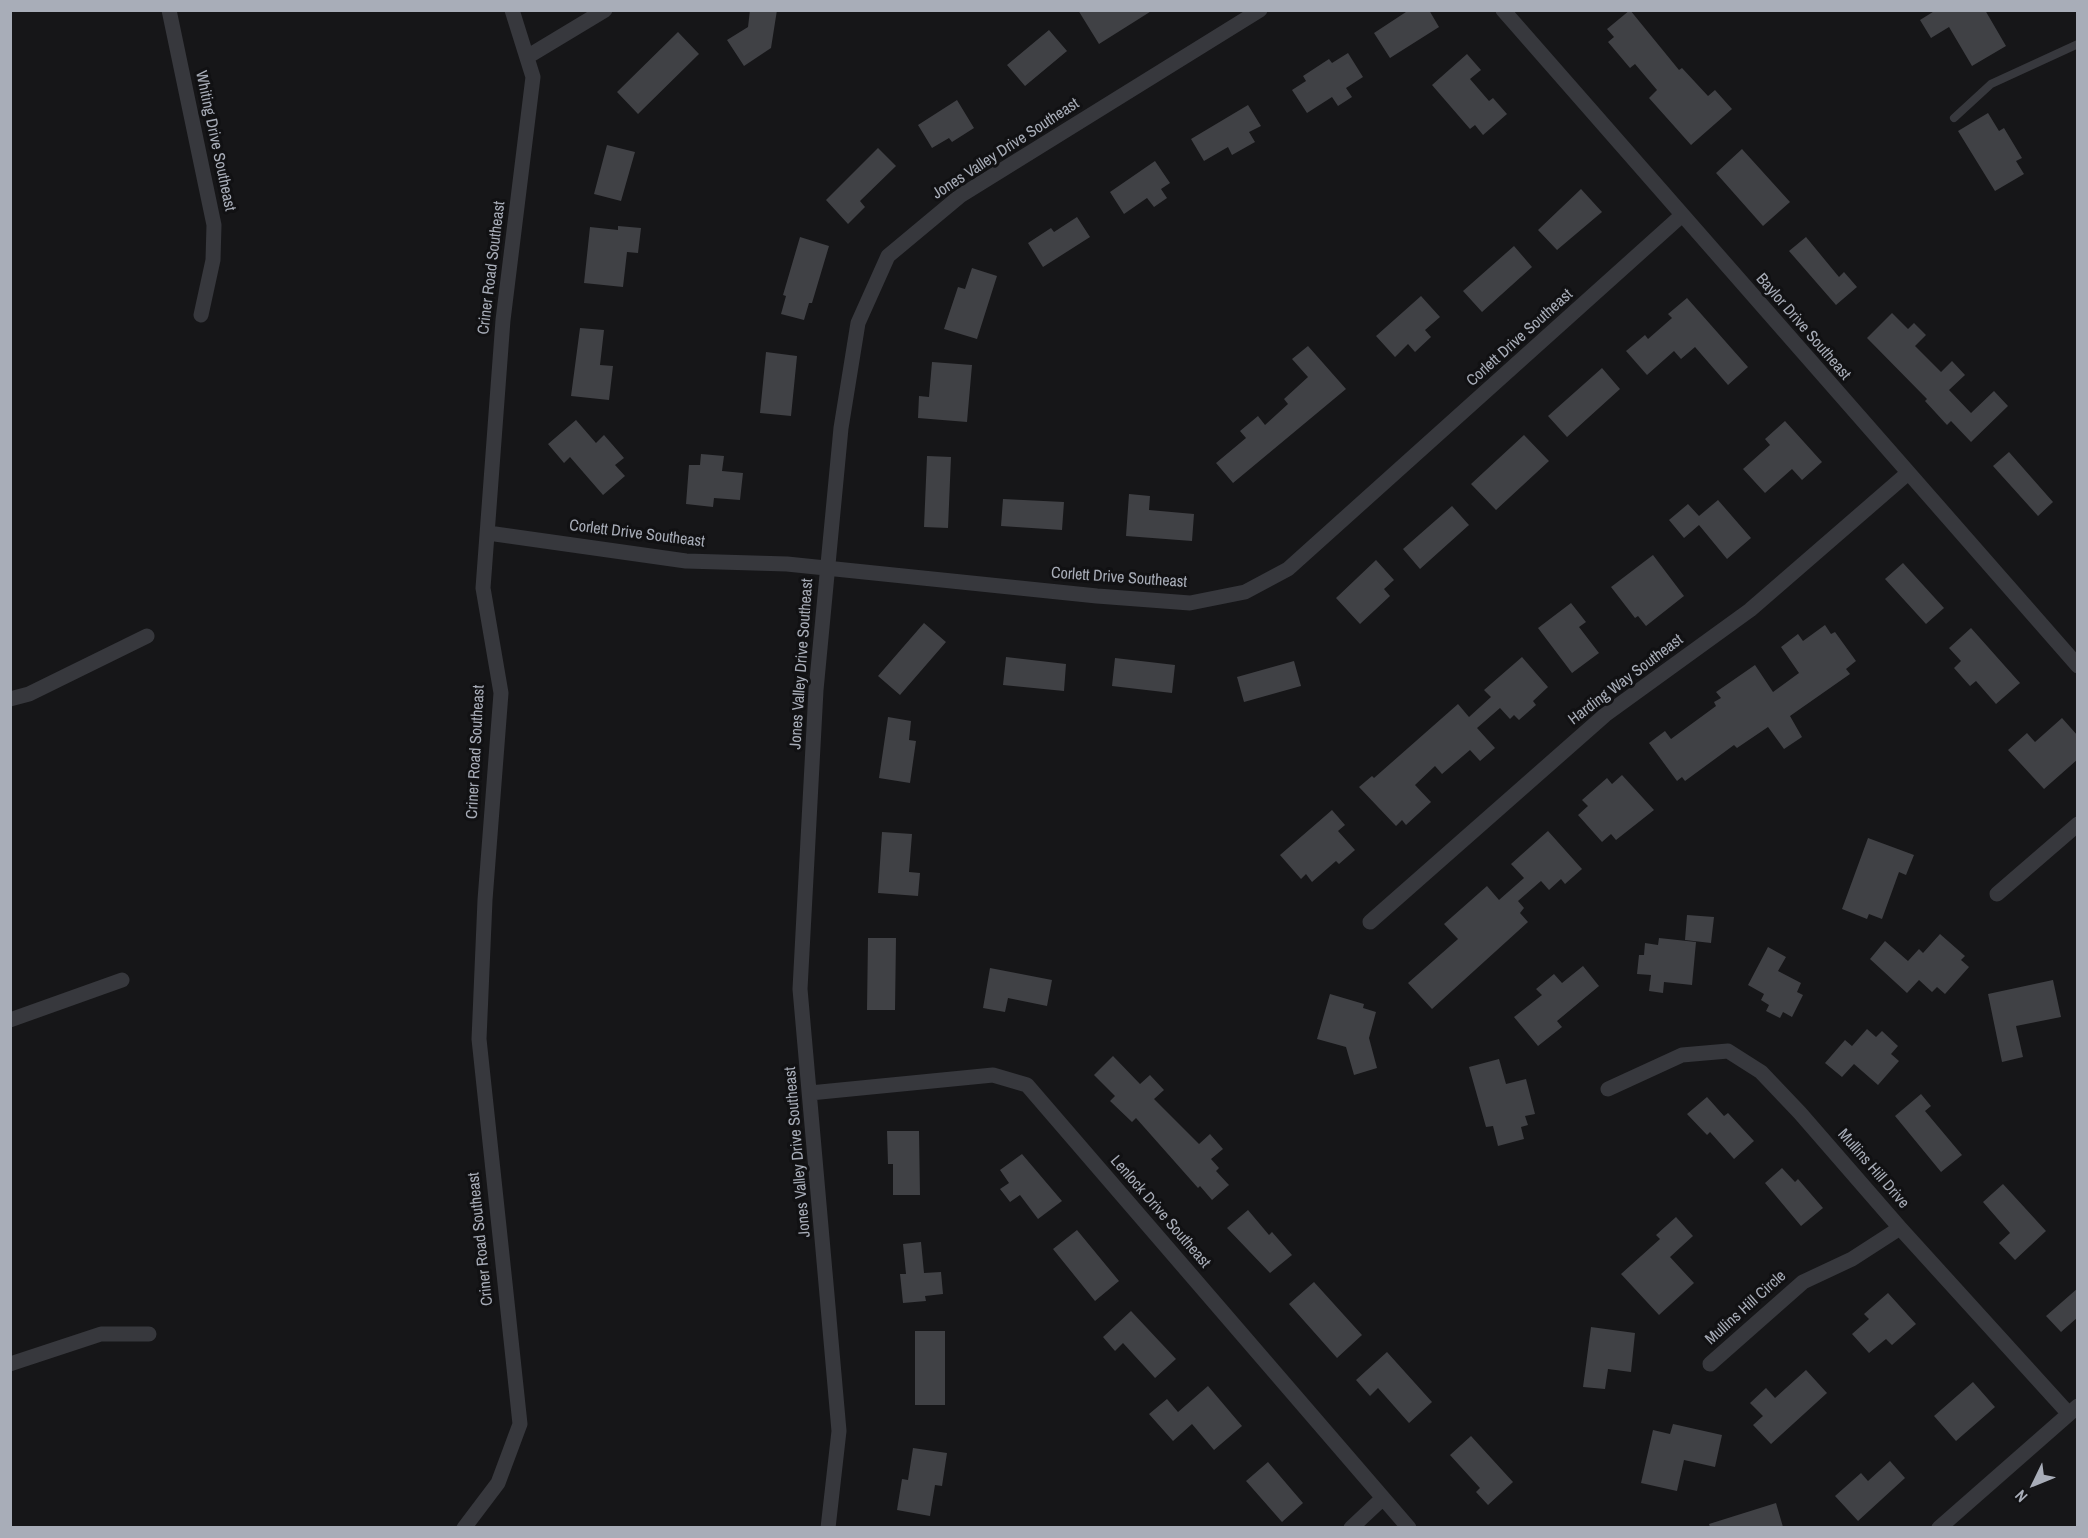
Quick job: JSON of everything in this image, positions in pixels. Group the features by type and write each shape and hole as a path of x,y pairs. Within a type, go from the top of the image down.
{"street":[{"name":"Whiting Drive Southeast","path":"169,10 214,225 213,260 201,315"},
{"name":"Criner Road Southeast","path":"464,1527 498,1483 520,1424 479,1039 484,900 501,693 483,588 503,320 533,77 512,10"},
{"path":"527,57 605,10"},
{"name":"Jones Valley Drive Southeast","path":"828,1527 839,1431 801,989 816,690 841,428 858,323 888,256 960,196 1260,10"},
{"name":"Baylor Drive Southeast","path":"1503,10 1681,216 2078,666"},
{"name":"Corlett Drive Southeast","path":"488,533 686,561 827,568 1190,603 1245,592 1288,570 1681,216"},
{"name":"Harding Way Southeast","path":"1370,922 1605,715 1750,610 1908,473"},
{"path":"10,699 29,693 147,636"},
{"path":"1997,894 2078,824"},
{"path":"10,1020 122,981"},
{"name":"Mullins Hill Drive","path":"1608,1089 1682,1055 1728,1051 1769,1080 1899,1228 2073,1410"},
{"name":"Lenlock Drive Southeast","path":"810,1093 993,1075 1027,1085 1409,1527"},
{"name":"Mullins Hill Circle","path":"1710,1364 1803,1282 1852,1259 1899,1228"},
{"path":"10,1364 100,1334 149,1334"},
{"path":"1939,1527 2073,1410"},
{"path":"1351,1527 1383,1498"}],"lane":[{"path":"1954,118 1991,84 2078,44"}],"building":[{"path":"750,10 777,10 771,48 744,66 727,40 748,27"},
{"path":"1078,10 1153,10 1099,44"},
{"path":"1409,10 1429,10 1439,27 1390,58 1374,33"},
{"path":"1630,10 1679,70 1682,68 1708,96 1715,90 1732,109 1691,145 1649,98 1657,90 1635,64 1630,68 1608,42 1614,37 1607,29"},
{"path":"1936,10 1985,10 2006,46 1972,66 1949,27 1931,38 1920,20"},
{"path":"1049,30 1067,51 1025,86 1007,65"},
{"path":"678,32 699,54 638,114 617,92"},
{"path":"1348,53 1363,77 1346,88 1352,97 1338,106 1332,97 1307,113 1292,90 1306,81 1303,76 1329,59 1332,63"},
{"path":"1467,54 1481,70 1470,79 1489,101 1493,98 1507,114 1483,135 1475,125 1470,129 1432,85"},
{"path":"957,100 974,128 952,142 949,138 932,148 918,125"},
{"path":"1248,105 1261,126 1249,132 1255,142 1232,155 1228,147 1204,161 1191,139"},
{"path":"1988,113 1999,131 2004,128 2022,158 2016,161 2024,174 1995,191 1958,131"},
{"path":"607,145 635,152 621,201 594,194"},
{"path":"878,148 896,166 860,201 865,207 848,224 826,200"},
{"path":"1742,149 1790,202 1763,226 1716,173"},
{"path":"1155,161 1170,183 1161,189 1167,198 1154,207 1147,198 1124,214 1110,192"},
{"path":"1581,189 1602,212 1557,250 1538,230"},
{"path":"1077,217 1090,237 1043,267 1028,243 1051,228 1054,232"},
{"path":"618,226 641,228 638,253 627,252 623,287 584,283 590,227 618,230"},
{"path":"800,237 829,246 812,303 809,303 804,320 781,314 786,296 783,295"},
{"path":"1806,237 1839,277 1844,272 1857,287 1836,305 1789,251"},
{"path":"1514,246 1532,267 1482,312 1463,291"},
{"path":"972,268 997,276 977,339 944,329 958,287 965,289"},
{"path":"1421,296 1440,317 1425,330 1431,337 1415,352 1408,344 1395,357 1376,336"},
{"path":"1687,298 1748,367 1728,385 1695,347 1681,359 1674,351 1647,375 1626,351 1645,335 1648,339 1672,318 1668,314"},
{"path":"1892,313 1908,329 1914,323 1926,335 1915,346 1941,372 1952,361 1965,375 1949,390 1971,413 1994,391 2008,406 1971,442 1951,421 1947,425 1925,401 1927,399 1867,338"},
{"path":"580,328 604,330 600,365 613,366 609,400 571,396"},
{"path":"1308,346 1346,389 1233,483 1216,463 1246,438 1240,431 1258,416 1265,425 1288,404 1284,399 1308,377 1292,359"},
{"path":"766,352 797,356 791,416 760,413"},
{"path":"932,362 972,365 967,422 918,418 919,396 929,397"},
{"path":"1602,368 1620,389 1567,437 1548,416"},
{"path":"576,420 596,443 604,435 624,458 615,465 625,476 603,495 570,457 564,463 548,444"},
{"path":"1785,421 1822,462 1802,480 1792,469 1765,493 1743,469 1770,445 1765,439"},
{"path":"1524,435 1549,461 1496,510 1471,484"},
{"path":"2009,452 2053,502 2038,516 1993,466"},
{"path":"701,454 724,456 722,471 743,473 740,500 714,498 713,507 686,504 689,465 700,465"},
{"path":"927,456 951,457 948,528 924,527"},
{"path":"1129,494 1150,496 1149,510 1194,514 1192,541 1126,536"},
{"path":"1003,499 1064,502 1062,530 1001,526"},
{"path":"1718,500 1751,538 1727,559 1699,525 1684,538 1669,520 1688,504 1699,516"},
{"path":"1452,506 1469,525 1420,569 1403,549"},
{"path":"1653,555 1684,596 1646,626 1638,616 1635,618 1611,587"},
{"path":"1376,560 1394,580 1384,589 1390,596 1360,624 1336,598"},
{"path":"1903,563 1944,608 1926,624 1885,579"},
{"path":"1571,603 1586,622 1579,627 1599,653 1572,673 1538,628"},
{"path":"924,623 946,642 900,695 878,676"},
{"path":"1825,625 1831,634 1835,632 1856,661 1846,669 1850,674 1790,716 1802,737 1784,749 1768,727 1737,748 1734,745 1685,781 1682,777 1677,781 1649,743 1665,731 1671,739 1716,706 1714,702 1721,698 1716,692 1755,665 1773,692 1799,673 1781,647 1798,634 1803,641"},
{"path":"1971,628 2020,683 1996,704 1976,681 1970,686 1954,668 1961,661 1949,648"},
{"path":"1006,657 1066,664 1064,691 1003,685"},
{"path":"1522,657 1548,687 1533,701 1536,705 1519,720 1514,715 1510,719 1500,708 1477,728 1495,748 1480,761 1470,750 1442,774 1435,766 1415,785 1431,802 1406,825 1402,820 1396,826 1359,787 1372,776 1374,778 1458,704 1469,717 1491,697 1484,690"},
{"path":"1115,658 1175,665 1172,693 1112,686"},
{"path":"1294,661 1301,686 1244,702 1237,677"},
{"path":"888,717 911,721 909,740 916,741 910,783 879,778"},
{"path":"2062,718 2078,736 2078,759 2044,789 2008,750 2027,733 2035,742"},
{"path":"1622,775 1654,810 1616,840 1611,834 1602,842 1578,815 1588,806 1582,800 1607,778 1612,784"},
{"path":"1332,810 1345,825 1338,831 1355,850 1339,864 1336,861 1312,882 1306,874 1301,879 1280,855"},
{"path":"1548,831 1582,869 1565,884 1561,879 1549,890 1541,881 1518,901 1524,908 1520,913 1528,922 1432,1009 1408,983 1458,939 1444,924 1487,886 1499,900 1524,878 1511,864"},
{"path":"882,832 912,834 909,872 920,873 918,896 878,893"},
{"path":"1868,838 1914,855 1906,875 1899,872 1882,919 1869,914 1867,919 1842,909"},
{"path":"1687,915 1714,917 1711,943 1685,940"},
{"path":"1940,934 1965,956 1961,960 1969,967 1945,994 1937,987 1932,992 1919,980 1907,993 1870,959 1885,941 1908,961 1919,949 1923,953"},
{"path":"868,938 896,938 895,1010 867,1010"},
{"path":"1659,938 1696,942 1692,985 1664,982 1663,993 1649,991 1651,975 1637,974 1639,955 1644,955 1645,943 1658,945"},
{"path":"1768,947 1786,957 1778,971 1801,983 1797,992 1803,995 1792,1017 1783,1012 1780,1018 1766,1011 1769,1005 1761,1000 1764,994 1748,985"},
{"path":"1583,966 1599,986 1557,1021 1562,1027 1538,1046 1514,1017 1542,995 1536,989 1554,974 1562,983"},
{"path":"990,968 1052,980 1047,1006 1008,998 1005,1012 983,1008"},
{"path":"2053,980 2061,1017 2016,1026 2023,1057 2002,1062 1988,994"},
{"path":"1330,994 1364,1004 1363,1008 1376,1012 1369,1038 1377,1068 1354,1075 1346,1047 1317,1039"},
{"path":"1867,1029 1876,1037 1882,1031 1898,1046 1891,1054 1899,1061 1878,1085 1854,1064 1842,1077 1825,1063 1845,1040 1852,1046"},
{"path":"1113,1056 1140,1084 1150,1075 1164,1090 1154,1099 1199,1144 1210,1134 1223,1149 1211,1159 1219,1168 1216,1171 1229,1185 1212,1200 1200,1186 1198,1188 1136,1118 1132,1122 1110,1101 1115,1096 1094,1075"},
{"path":"1499,1059 1506,1084 1526,1079 1535,1114 1525,1116 1528,1125 1521,1127 1524,1139 1498,1146 1493,1126 1486,1127 1469,1067"},
{"path":"1921,1094 1931,1106 1925,1111 1962,1155 1941,1172 1895,1116"},
{"path":"1707,1097 1724,1116 1728,1113 1754,1141 1734,1159 1710,1132 1707,1135 1687,1114"},
{"path":"887,1131 919,1131 920,1195 893,1195 893,1164 888,1164"},
{"path":"1022,1154 1062,1201 1038,1219 1020,1195 1010,1202 1000,1189 1009,1183 1000,1170"},
{"path":"1782,1168 1795,1182 1798,1179 1823,1208 1801,1226 1765,1183"},
{"path":"2003,1184 2046,1231 2015,1260 1999,1243 2010,1233 1983,1202"},
{"path":"1248,1210 1269,1235 1272,1232 1292,1255 1270,1273 1227,1228"},
{"path":"1676,1217 1693,1236 1670,1257 1694,1283 1659,1315 1621,1274 1660,1239 1656,1235"},
{"path":"1077,1230 1119,1281 1095,1301 1053,1249"},
{"path":"921,1242 924,1273 941,1272 943,1294 925,1296 926,1301 903,1303 900,1274 906,1274 903,1244"},
{"path":"1314,1282 1362,1335 1337,1358 1289,1304"},
{"path":"2078,1288 2078,1317 2061,1332 2046,1316"},
{"path":"1888,1293 1916,1324 1892,1345 1886,1339 1869,1353 1852,1334 1869,1319 1864,1314"},
{"path":"1131,1311 1176,1359 1155,1378 1123,1343 1115,1351 1103,1337"},
{"path":"1591,1327 1635,1333 1631,1372 1608,1369 1605,1389 1583,1387"},
{"path":"915,1331 945,1331 945,1405 915,1405"},
{"path":"1387,1352 1432,1402 1409,1423 1378,1388 1370,1396 1356,1380"},
{"path":"1806,1370 1827,1393 1771,1444 1753,1425 1763,1416 1750,1403 1766,1388 1775,1398"},
{"path":"1973,1382 1995,1407 1956,1441 1934,1416"},
{"path":"1208,1386 1242,1426 1214,1450 1192,1424 1173,1441 1149,1414 1167,1399 1178,1412"},
{"path":"1673,1424 1722,1435 1715,1467 1684,1460 1677,1491 1641,1483 1653,1430 1670,1434"},
{"path":"1471,1436 1513,1482 1488,1505 1476,1492 1480,1488 1450,1455"},
{"path":"913,1448 947,1453 942,1486 935,1485 930,1516 897,1510 902,1479 908,1480"},
{"path":"1890,1461 1905,1478 1858,1521 1835,1496 1861,1473 1868,1481"},
{"path":"1268,1462 1303,1503 1282,1522 1246,1481"},
{"path":"1776,1503 1783,1527 1710,1527 1709,1524"}]}
